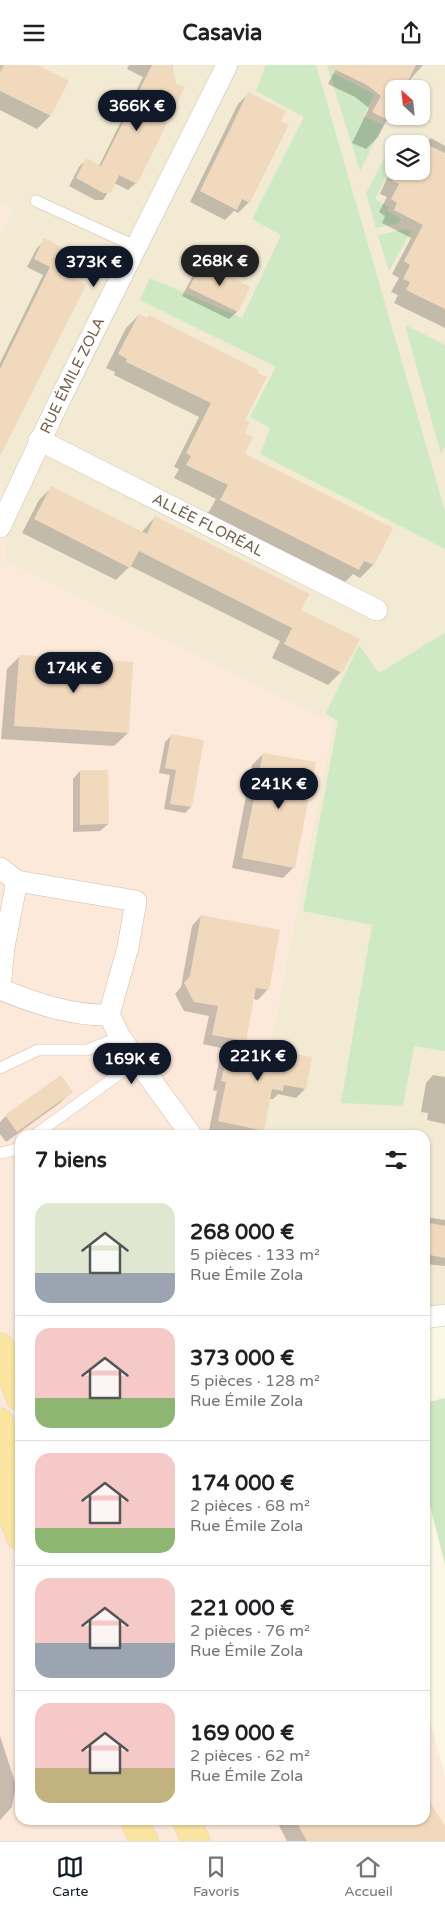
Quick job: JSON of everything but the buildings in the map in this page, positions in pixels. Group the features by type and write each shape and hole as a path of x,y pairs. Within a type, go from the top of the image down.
{"main road":[{"path":"0,1347 13,1387"},
{"path":"0,1422 15,1460"},
{"path":"0,1480 15,1522"},
{"path":"136,1825 144,1841"},
{"path":"188,1825 196,1841"}],"street":[{"name":"RUE ÉMILE ZOLA","path":"0,527 40,440 135,246 227,65"},
{"name":"ALLÉE FLORÉAL","path":"40,440 377,610"},
{"path":"0,868 17,881 136,901 126,956 109,1015 120,1037 187,1130"},
{"path":"17,881 4,951 0,988 28,1001 89,1016 109,1015"},
{"path":"430,1317 445,1315"}],"lane":[{"path":"36,201 135,246"},
{"path":"0,1068 38,1050 87,1050 120,1037"},
{"path":"42,1130 137,1061"},
{"path":"0,1153 15,1149"}],"shaded area":[{"path":"3,65 445,65 445,1311 430,1313 430,1130 254,1130 333,723 6,562 3,486 0,485 0,235 13,209 0,202 0,73"},
{"path":"0,202 13,209 0,235"},
{"path":"0,485 3,486 6,562 333,723 254,1130 15,1130 15,1825 430,1825 430,1722 445,1777 445,1841 0,1841"}],"green space":[{"path":"266,65 316,65 439,490 445,513 445,549 260,454 270,428 250,417 276,367 140,300 150,278 242,318 281,235 252,219 304,117 256,91"},
{"path":"327,65 337,65 333,73 374,94 364,116 383,125 360,171"},
{"path":"385,157 385,178 375,199 389,207 387,211 401,219 399,223 376,228 366,193"},
{"path":"405,229 411,231 389,271 378,235"},
{"path":"405,325 445,345 445,447 441,454"},
{"path":"445,633 445,1051 414,1046 403,1106 341,1103 372,925 303,911 338,721 326,713 359,645 379,673"},
{"path":"445,1398 445,1565 430,1506 430,1402"}]}
